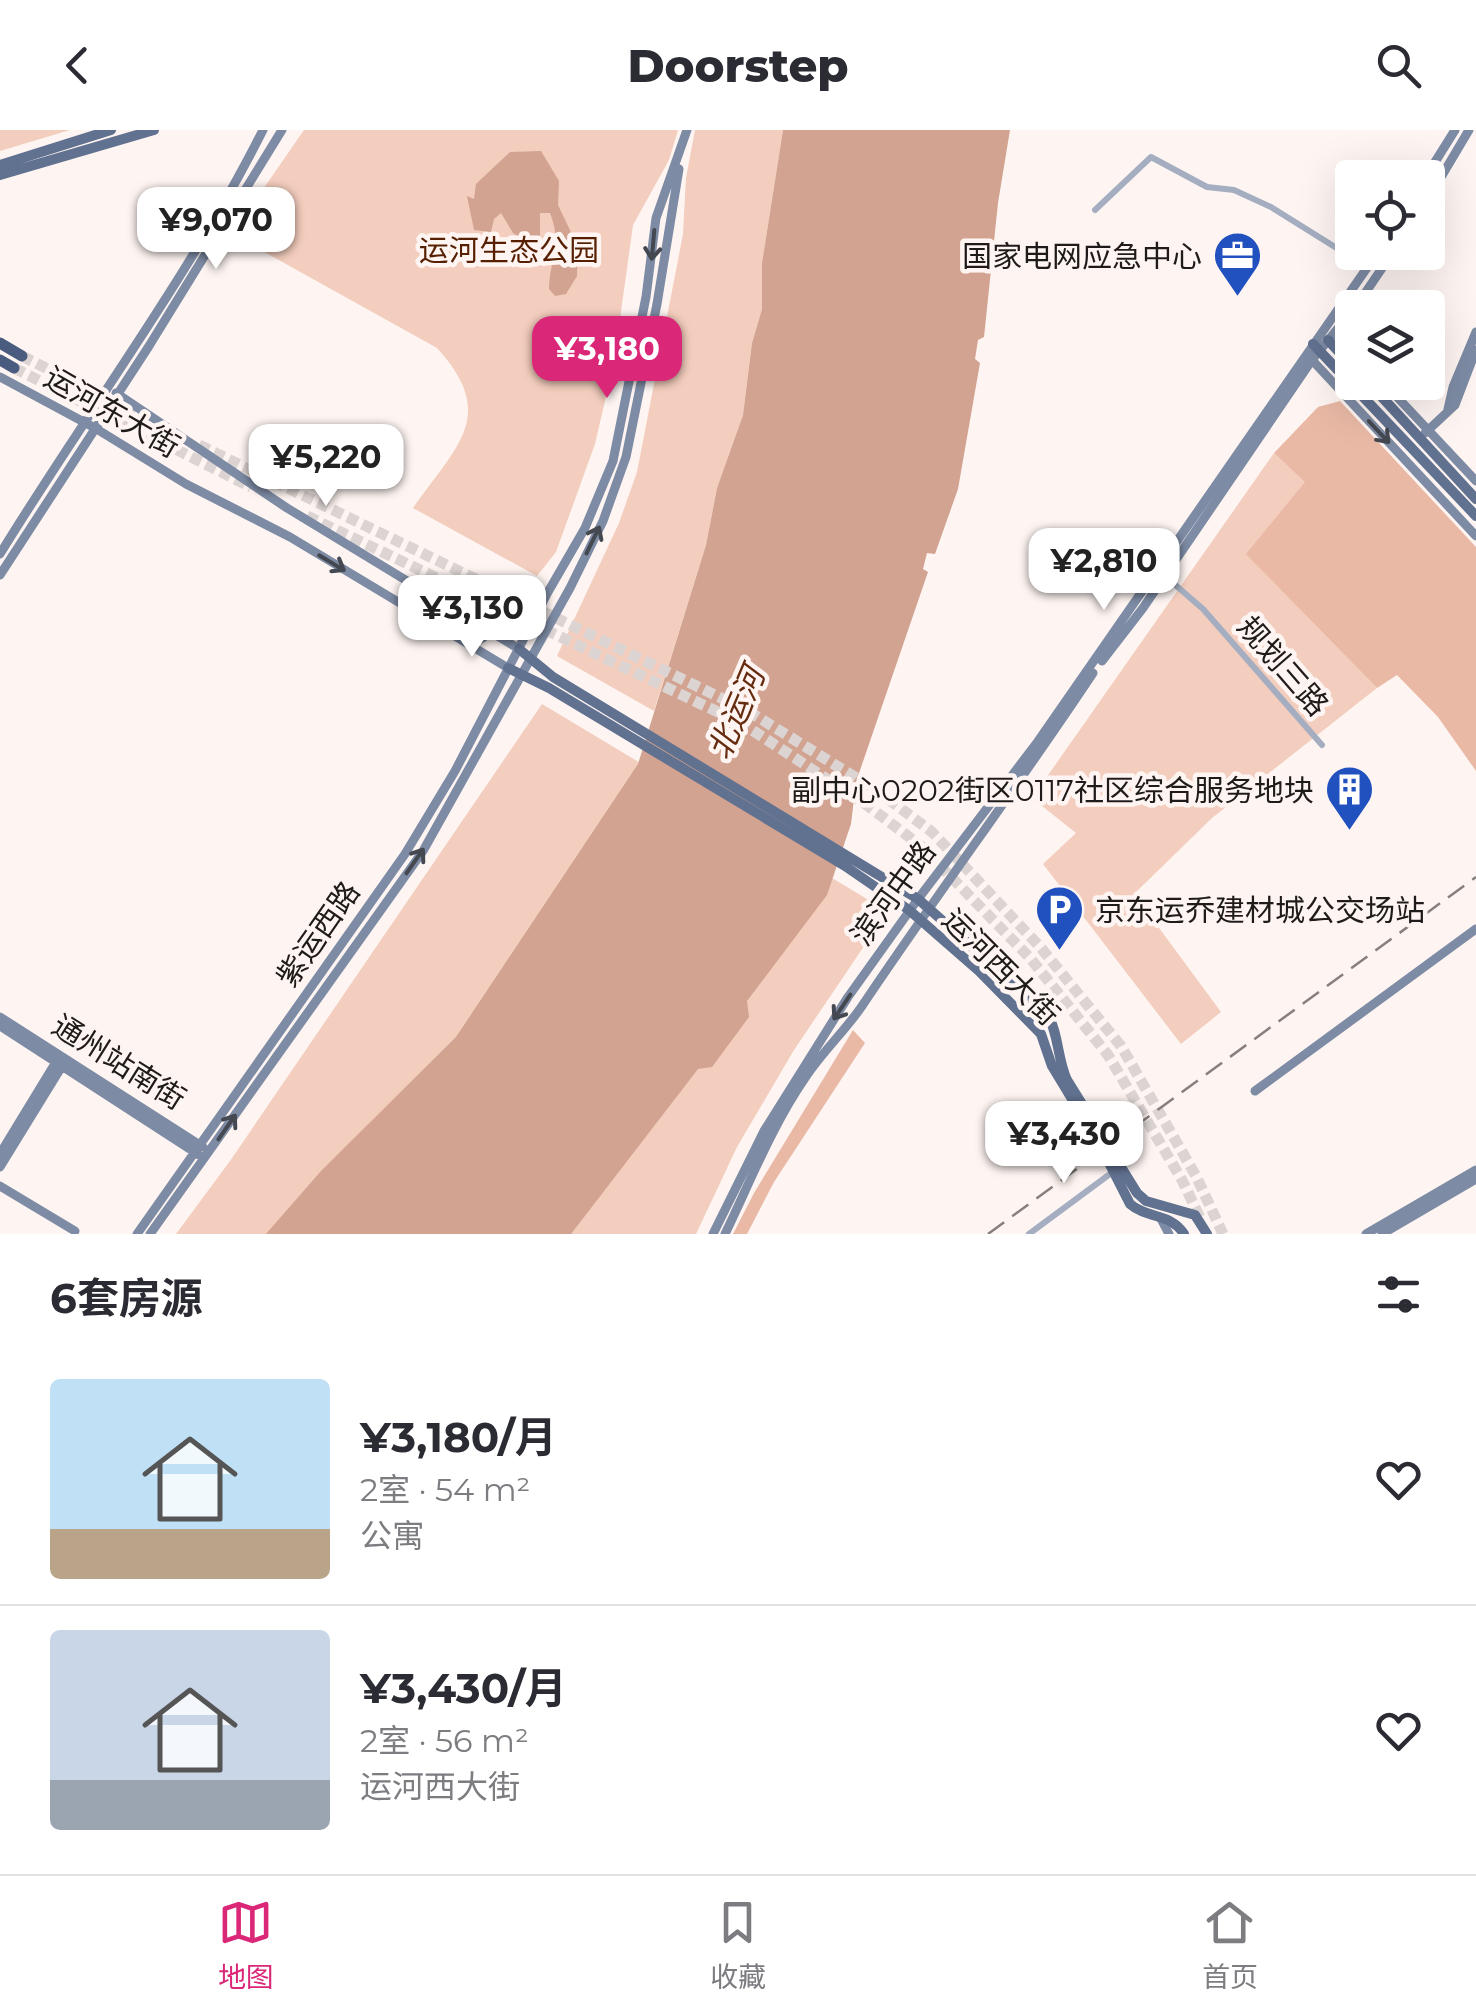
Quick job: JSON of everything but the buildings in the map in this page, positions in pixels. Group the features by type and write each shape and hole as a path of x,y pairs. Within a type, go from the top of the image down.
{"highway":[{"path":"0,343 22,356"},
{"path":"0,360 14,368"}],"main road":[{"path":"0,165 111,130"},
{"path":"0,175 154,130"},
{"path":"0,554 231,194 264,130"},
{"path":"0,575 282,130"},
{"path":"680,152 686,130"},
{"path":"1436,160 1454,130"},
{"path":"1445,170 1469,130"},
{"name":"紫运西路","path":"150,1234 405,854 586,528 613,461 646,296 656,218 680,152"},
{"name":"紫运西路","path":"137,1234 202,1152 423,851 603,520 626,457 657,304 680,152"},
{"name":"滨河中路","path":"713,1234 764,1130 798,1074 910,910 1036,744 1321,342 1364,270"},
{"name":"滨河中路","path":"725,1234 805,1078 860,1008 919,920 1014,792 1321,342 1335,331"},
{"path":"1447,415 1458,373 1476,332"},
{"path":"1321,342 1335,353"},
{"path":"1321,342 1476,516"},
{"path":"1424,434 1455,405 1476,350"},
{"path":"1312,360 1476,536"},
{"name":"运河东大街","path":"0,377 96,428 186,484 290,538 508,668 551,682 847,861 918,899"},
{"name":"运河东大街","path":"108,387 287,508 530,656 551,682"},
{"path":"1387,400 1476,481"},
{"path":"1397,400 1476,499"},
{"path":"426,618 448,624 477,641 484,637 484,627"},
{"name":"运河东大街","path":"847,861 919,920"},
{"name":"运河西大街","path":"918,899 1048,1013 1060,1065 1138,1211 1179,1226 1184,1234"},
{"name":"运河西大街","path":"919,920 1041,1034 1052,1066 1116,1170 1146,1201 1195,1215 1207,1234"},
{"path":"1255,1091 1476,929"},
{"name":"通州站南街","path":"0,1017 202,1152"},
{"name":"通州站南街","path":"0,1026 61,1060"},
{"path":"0,1154 61,1060"},
{"path":"0,1167 61,1060"},
{"path":"1366,1234 1476,1170"},
{"path":"1382,1234 1476,1179"},
{"path":"0,1186 75,1231"},
{"path":"1160,1217 1169,1234"}],"street":[{"path":"1095,210 1151,157 1207,187 1234,190 1270,207 1335,248"},
{"name":"规划三路","path":"1164,576 1203,609 1322,745"},
{"path":"1029,1234 1116,1170"}],"green space":[{"path":"0,130 70,130 0,151"},
{"name":"运河生态公园","path":"304,130 678,130 669,160 633,225 614,362 595,444 556,552 537,576 413,508 456,448 468,412 456,372 437,348 232,234"},
{"path":"695,130 783,130 762,263 762,309 752,343 743,415 717,488 706,545 654,711 557,656 619,523 637,472 683,234 686,178"},
{"path":"1274,453 1306,482 1247,554 1377,688 1212,818 1134,894 1221,1012 1181,1044 1043,864 1076,833 1032,798"},
{"path":"542,704 877,905 881,921 794,1050 737,1147 696,1234 176,1234 230,1161"}],"shaded area":[{"path":"1340,401 1476,547 1476,771 1438,717 1397,675 1377,688 1246,554 1305,482 1274,453 1318,407"},
{"path":"853,1030 865,1043 774,1182 747,1234 733,1234 754,1193"}],"water":[{"name":"北运河","path":"783,130 1010,130 984,337 978,340 975,359 980,363 958,489 935,554 927,553 923,569 928,572 856,782 851,824 827,895 747,1001 749,1017 712,1067 698,1069 571,1234 266,1234 321,1171 456,1037 638,764 706,545 717,488 743,415 752,343 762,309 762,263"},
{"path":"541,151 559,181 558,205 578,247 577,276 566,294 555,296 549,289 556,243 550,213 540,213 540,248 535,248 513,233 501,213 494,219 491,232 474,230 467,196 474,199 476,184 510,152"}],"tunnel":[{"path":"22,356 160,426"},
{"path":"14,368 251,487"},
{"path":"199,445 748,711 879,792 932,832 1041,948 1121,1046 1196,1176 1223,1234"},
{"path":"307,516 743,724 868,806 921,846 1030,958 1108,1055 1182,1180 1202,1222"}],"railway":[{"path":"988,1234 1476,877"}],"place":[{"name":"国家电网应急中心","path":"1237,298"},
{"name":"副中心0202街区0117社区综合服务地块","path":"1349,832"},
{"name":"京东运乔建材城公交场站","path":"1060,952"}]}
